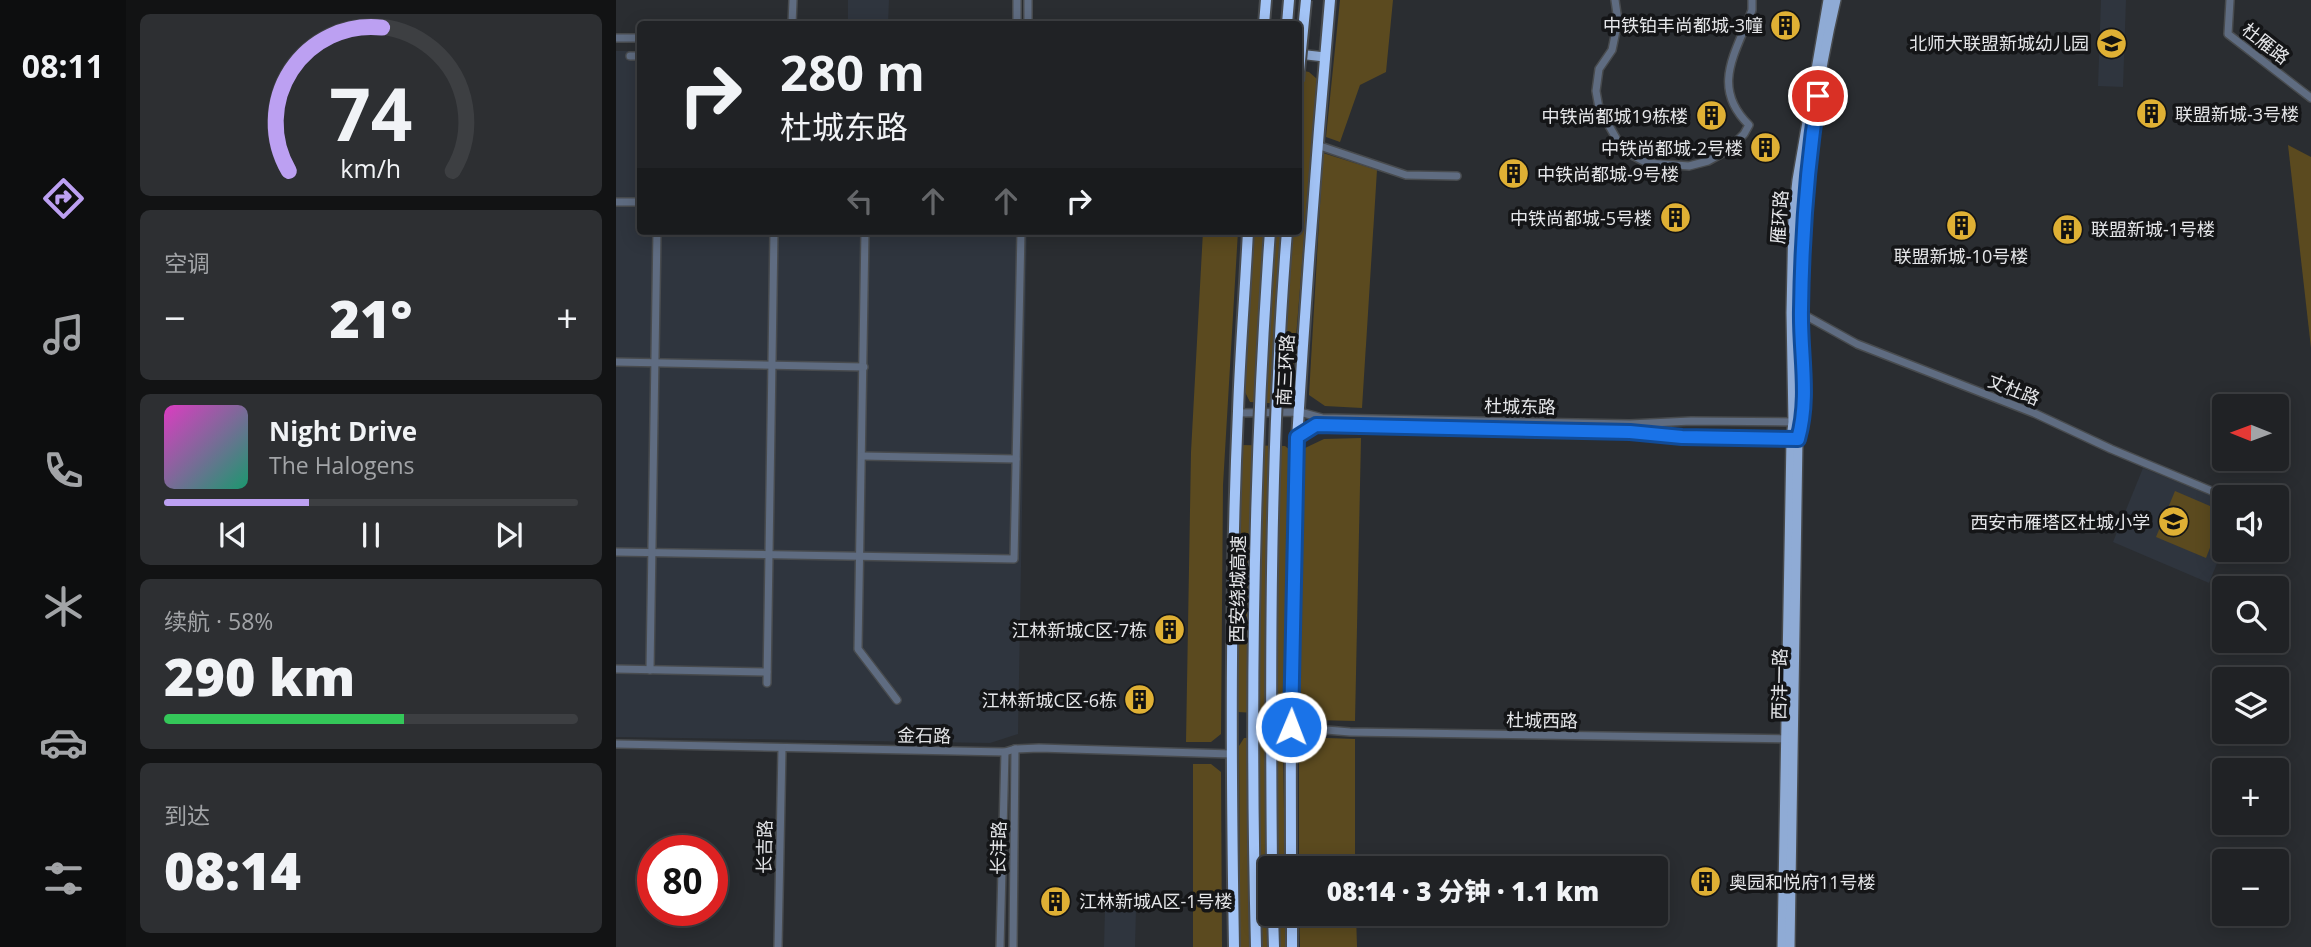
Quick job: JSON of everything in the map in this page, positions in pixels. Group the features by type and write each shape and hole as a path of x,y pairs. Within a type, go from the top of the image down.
{"highway":[{"path":"1264,21 1266,0"},
{"path":"1287,21 1289,0"},
{"path":"1302,40 1306,0"},
{"name":"南三环路","path":"1291,856 1297,437 1330,0"},
{"path":"1234,947 1231,754 1237,413 1248,235"},
{"name":"西安绕城高速","path":"1256,947 1253,833 1256,483 1270,235"},
{"name":"西安绕城高速","path":"1272,856 1271,527 1287,235"},
{"path":"1273,926 1274,947"},
{"path":"1292,926 1293,947"}],"main road":[{"name":"雁环路","path":"1795,439 1798,423 1793,217 1828,0"},
{"name":"雁环路","path":"1796,313 1809,162 1825,52 1836,0"},
{"path":"1302,54 1325,57"},
{"name":"西沣一路","path":"1790,947 1795,439"},
{"name":"西沣一路","path":"1782,947 1790,739"}],"street":[{"path":"792,21 793,0"},
{"path":"1017,0 1017,21"},
{"path":"1028,0 1028,21"},
{"path":"1615,0 1618,21 1612,50 1599,69 1596,91 1599,108 1620,145 1632,155 1647,163 1689,166 1708,161 1728,150 1749,125 1736,112 1730,101 1728,74 1752,10 1752,0"},
{"name":"杜雁路","path":"2230,0 2228,34 2311,98"},
{"path":"616,37 637,38"},
{"path":"630,56 637,56"},
{"path":"1317,145 1406,175 1457,176"},
{"path":"616,202 637,202"},
{"path":"650,670 657,235"},
{"path":"767,683 774,235"},
{"path":"865,235 858,649 897,700"},
{"path":"616,552 1014,559 1021,235"},
{"name":"丈杜路","path":"1796,313 1857,344 2035,413 2111,449 2212,491"},
{"path":"616,362 863,367"},
{"name":"杜城东路","path":"1237,413 1300,412 1322,418 1630,424 1691,421 1798,423"},
{"name":"杜城东路","path":"1297,437 1316,425 1630,432 1682,437 1795,439"},
{"path":"862,456 1016,459"},
{"path":"616,669 767,672"},
{"name":"杜城西路","path":"1291,727 1364,732 1790,739"},
{"name":"金石路","path":"616,744 1231,754"},
{"name":"长吉路","path":"778,947 782,748"},
{"name":"长沣路","path":"1013,947 1016,749"},
{"name":"长沣路","path":"1000,947 1005,752"}],"shaded area":[{"path":"848,0 889,0 888,21 848,21"},
{"path":"1340,0 1393,0 1386,72 1360,85 1340,142 1326,137"},
{"name":"北师大联盟新城幼儿园","path":"2101,0 2126,0 2123,87 2098,86"},
{"path":"616,51 637,51 637,235 1027,235 1018,734 990,743 616,737"},
{"path":"1302,71 1309,72 1317,79 1291,399 1287,404 1250,402 1244,390 1254,235 1302,235"},
{"path":"2288,145 2311,157 2311,348"},
{"path":"1323,153 1377,170 1362,408 1325,406 1309,395"},
{"path":"1203,235 1238,235 1223,485 1221,734 1211,742 1186,742 1191,452"},
{"path":"1361,438 1355,721 1313,720 1299,707 1305,448 1324,439"},
{"path":"1242,445 1285,446 1290,450 1284,708 1280,714 1237,712"},
{"name":"西安市雁塔区杜城小学","path":"2143,468 2212,496 2212,562 2218,562 2209,583 2113,542"},
{"path":"2175,491 2212,507 2212,543 2206,558 2156,537"},
{"path":"1299,737 1355,739 1355,856 1299,856"},
{"path":"1244,738 1275,738 1283,748 1285,856 1258,856 1258,926 1286,926 1286,947 1240,947 1239,746"},
{"path":"1193,764 1211,764 1221,772 1222,947 1193,947"},
{"path":"1105,908 1136,909 1135,947 1104,947"},
{"path":"1299,926 1356,926 1357,947 1300,947"}],"place":[{"name":"中铁铂丰尚都城-3幢","path":"1786,25"},
{"name":"北师大联盟新城幼儿园","path":"2112,43"},
{"name":"联盟新城-3号楼","path":"2152,114"},
{"name":"中铁尚都城19栋楼","path":"1711,116"},
{"name":"中铁尚都城-2号楼","path":"1766,148"},
{"name":"中铁尚都城-9号楼","path":"1514,174"},
{"name":"中铁尚都城-5号楼","path":"1675,218"},
{"name":"联盟新城-10号楼","path":"1961,226"},
{"name":"联盟新城-1号楼","path":"2068,229"},
{"name":"西安市雁塔区杜城小学","path":"2173,522"},
{"name":"江林新城C区-7栋","path":"1170,630"},
{"name":"江林新城C区-6栋","path":"1140,700"},
{"name":"奥园和悦府11号楼","path":"1706,882"},
{"name":"江林新城A区-1号楼","path":"1056,901"}],"route":[{"path":"1291,727 1297,437 1316,425 1630,432 1682,437 1798,439 1803,423 1801,313 1806,198 1818,96"}]}
